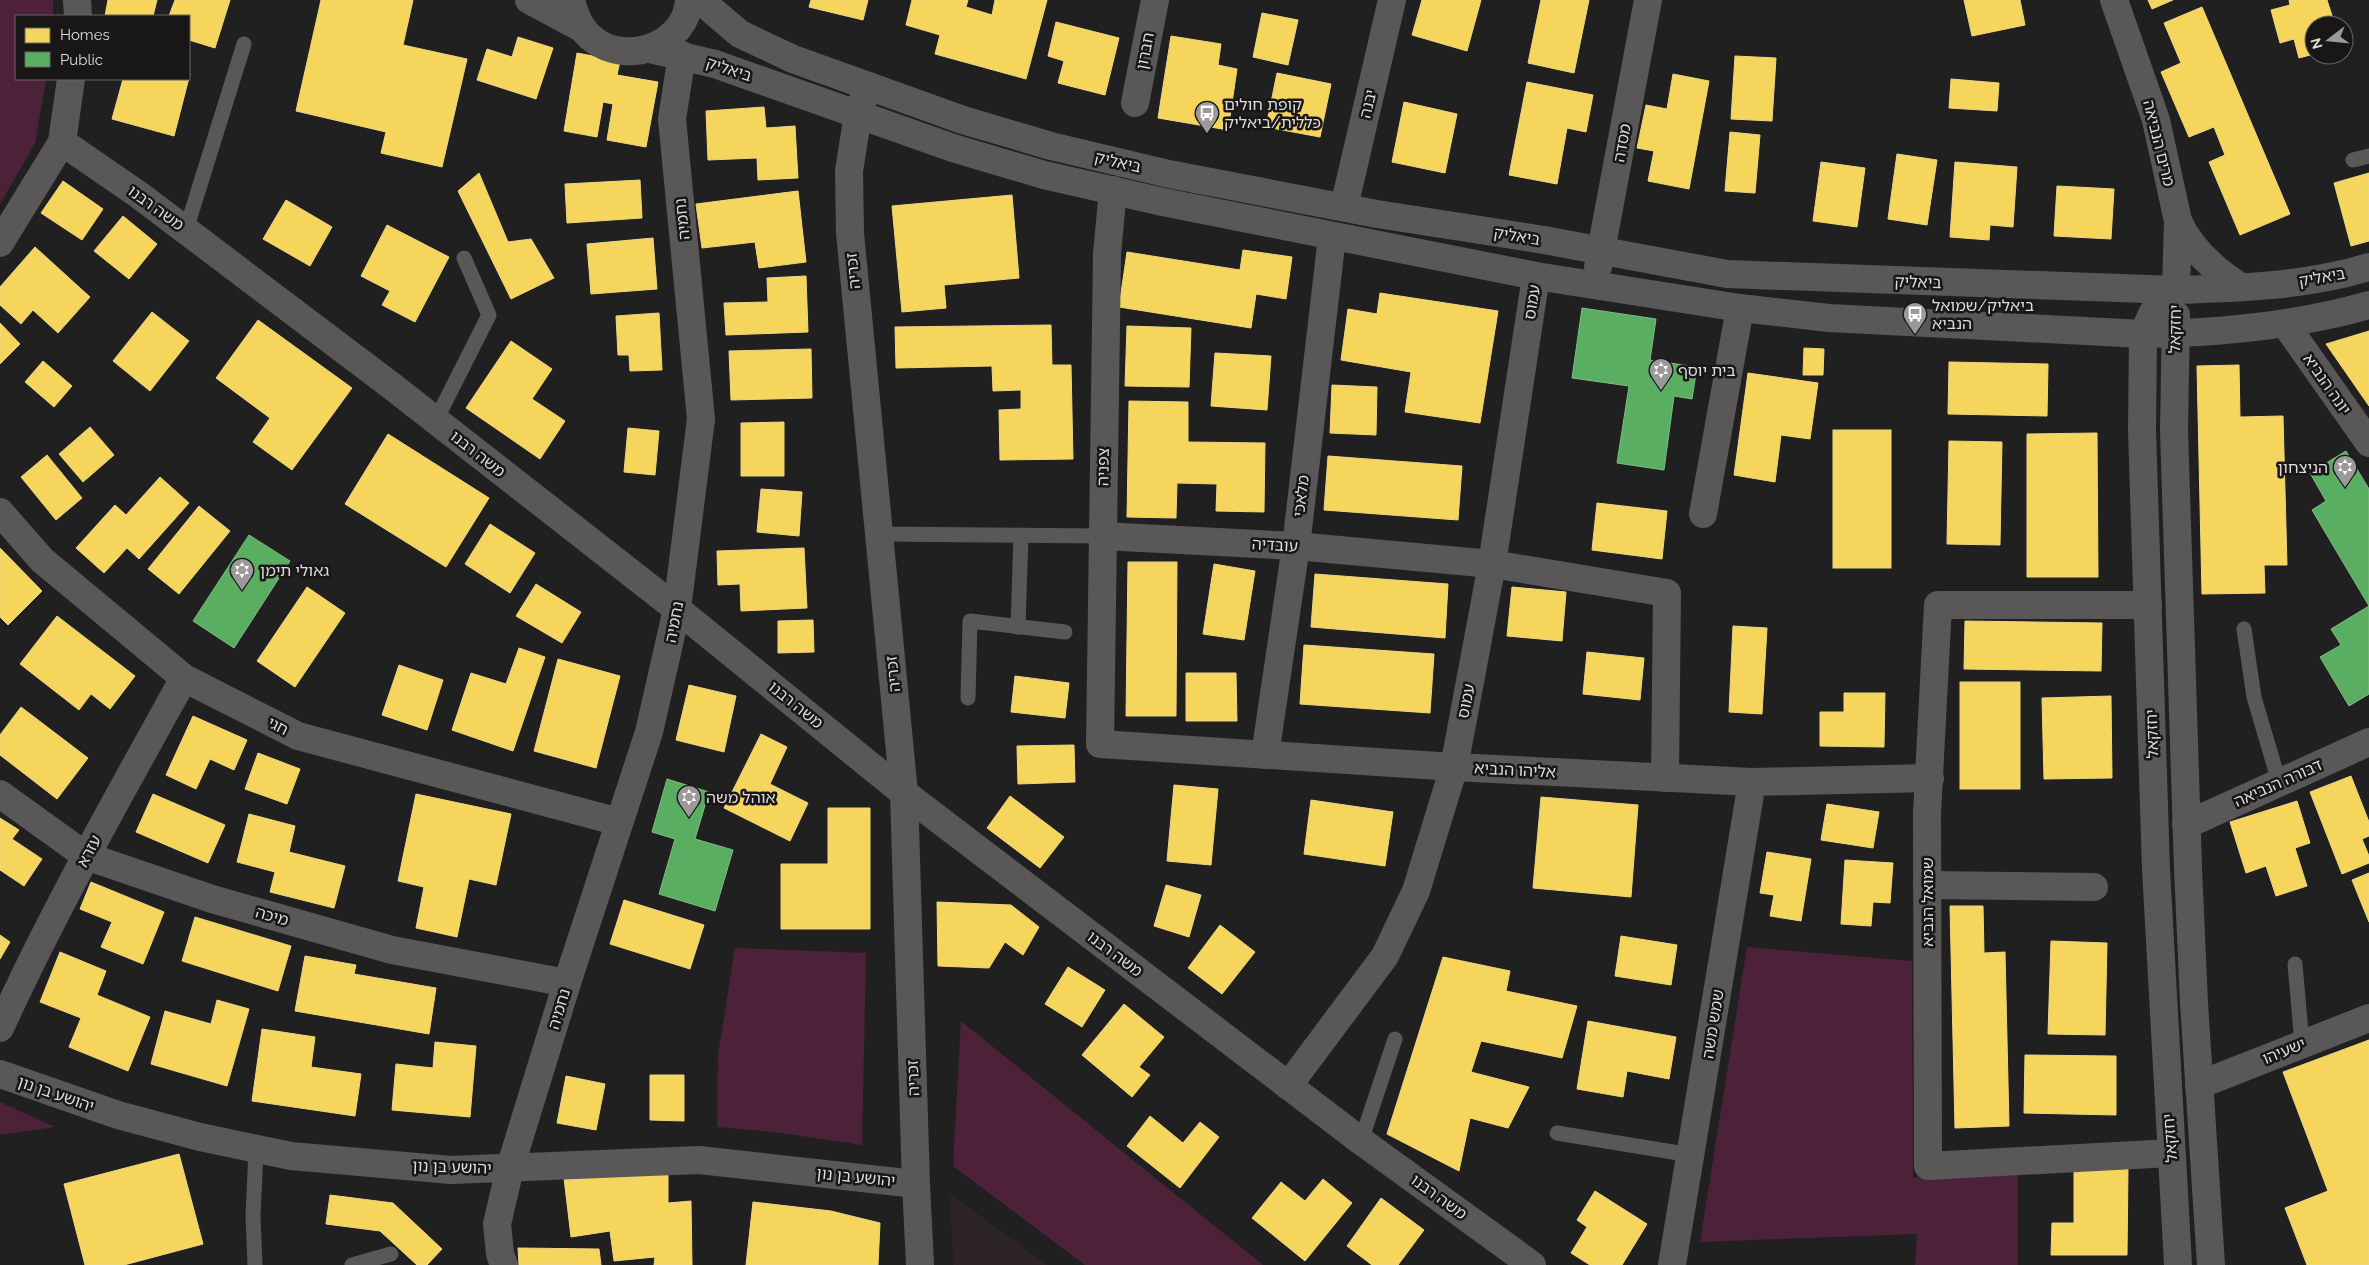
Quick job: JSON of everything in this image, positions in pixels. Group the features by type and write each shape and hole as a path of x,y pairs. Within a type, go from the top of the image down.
{"street":[{"path":"77,0 78,15"},
{"path":"529,0 583,29"},
{"path":"571,0 575,15 583,29 593,40 620,51 635,52 650,49 664,42 675,32 684,19 689,0"},
{"name":"ביאליק","path":"700,0 740,34 793,59 963,120 1051,146 1169,174 1344,207 1727,274 2176,290 2241,287 2316,280 2369,267"},
{"name":"חברון","path":"1135,103 1155,0"},
{"name":"יבנה","path":"1344,207 1392,0"},
{"name":"מסדה","path":"1593,286 1602,251 1648,0"},
{"name":"מרים הנביאה","path":"2114,0 2156,120 2178,221 2176,290"},
{"name":"ביאליק","path":"650,49 682,55 733,70 953,148 1044,175 1332,237 1371,242 1536,276 1740,308 1829,318 2175,334 2286,325 2369,305"},
{"name":"נחמיה","path":"504,1265 500,1254 497,1224 510,1168 567,983 649,732 677,609 701,419 672,119 682,55"},
{"path":"0,243 62,142 72,80"},
{"name":"זכריה","path":"868,86 858,114 849,171 850,232 904,793 920,1265"},
{"name":"משה רבנו","path":"62,142 186,230 436,420 677,609 904,793 1361,1141 1532,1265"},
{"name":"צפניה","path":"1100,744 1107,254 1113,190"},
{"path":"2178,221 2185,237 2209,264 2241,287"},
{"name":"מלאכי","path":"1264,755 1296,546 1332,237"},
{"name":"עמוס","path":"1288,1086 1385,956 1416,891 1454,767 1492,564 1536,276"},
{"name":"יחזקאל","path":"2176,290 2174,430 2186,825 2199,1085 2211,1265"},
{"name":"יחזקאל","path":"2176,290 2161,301 2152,314 2143,334 2142,430 2156,869 2178,1265"},
{"path":"1703,514 1740,308"},
{"name":"יונה הנביא","path":"2286,325 2369,443"},
{"name":"חגי","path":"0,512 42,560 184,678 298,736 619,822"},
{"name":"עובדיה","path":"1102,536 1296,546 1492,564 1667,593 1665,778"},
{"name":"שמואל הנביא","path":"2148,606 1938,605 1927,814 1928,1166 2171,1152"},
{"name":"עזרא","path":"0,1028 21,981 86,856 184,678"},
{"name":"דבורה הנביאה","path":"2186,825 2369,742"},
{"name":"אליהו הנביא","path":"1100,744 1454,767 1752,782 1930,778"},
{"name":"שמש משה","path":"1672,1265 1752,782"},
{"name":"מיכה","path":"0,794 86,856 212,899 392,950 567,983"},
{"path":"1927,885 2094,887"},
{"name":"ישעיהו","path":"2199,1085 2369,1018"},
{"name":"יהושע בן נון","path":"0,1074 118,1115 291,1156 451,1170 699,1160 916,1184"}],"lane":[{"path":"186,230 244,44"},
{"path":"2354,160 2369,156"},
{"path":"436,420 489,315 464,258"},
{"name":"עובדיה","path":"879,534 1102,536"},
{"path":"1018,627 1021,536"},
{"path":"968,698 970,621 1065,632"},
{"path":"2244,629 2254,697 2279,782"},
{"path":"2296,964 2302,1044"},
{"path":"1361,1141 1395,1039"},
{"path":"1557,1133 1691,1155"},
{"path":"255,1265 253,1217 256,1149"},
{"path":"352,1265 392,1254"}],"shaded area":[{"path":"0,0 53,0 53,15 15,15 15,80 46,80 35,143 0,204"},
{"path":"1747,947 1912,961 1913,1178 2018,1172 2018,1265 1915,1265 1917,1234 1700,1242"},
{"path":"735,948 866,953 862,1145 775,1132 717,1127 718,1055"},
{"path":"961,1021 1263,1265 1085,1265 953,1166"},
{"path":"0,1102 55,1127 0,1135"},
{"path":"949,1193 1047,1265 954,1265"}],"building: Homes":[{"path":"108,0 157,0 153,15 105,15"},
{"path":"175,0 230,0 215,48 190,40 190,15 169,15"},
{"path":"321,0 413,0 403,45 467,59 442,167 381,153 386,132 296,111"},
{"path":"811,0 868,0 863,20 809,7"},
{"path":"912,0 968,0 966,7 992,15 995,0 1047,0 1026,79 935,54 940,35 906,25"},
{"path":"1422,0 1481,0 1467,51 1412,35"},
{"path":"1541,0 1589,0 1574,73 1528,63"},
{"path":"1964,0 2020,0 2025,25 1972,36"},
{"path":"2148,0 2173,0 2152,9"},
{"path":"2289,0 2327,0 2332,15 2304,15 2304,57 2299,58 2294,39 2280,43 2271,10 2290,5"},
{"path":"2202,7 2290,214 2240,235 2209,162 2225,155 2214,127 2189,137 2161,72 2181,63 2164,23"},
{"path":"1262,13 1298,20 1288,65 1253,57"},
{"path":"1056,22 1119,38 1105,95 1058,83 1064,61 1048,56"},
{"path":"1171,36 1221,44 1218,65 1237,69 1228,130 1158,118"},
{"path":"518,37 553,48 536,99 477,80 487,49 512,57"},
{"path":"577,53 620,61 617,75 658,82 646,147 607,140 613,104 603,102 597,137 564,131"},
{"path":"1735,56 1776,58 1772,121 1731,119"},
{"path":"1277,73 1331,84 1320,137 1266,127"},
{"path":"1673,74 1709,81 1689,189 1648,181 1654,151 1637,148 1646,105 1667,109"},
{"path":"1951,79 1999,83 1997,111 1949,108"},
{"path":"123,80 189,80 174,136 112,119"},
{"path":"1527,82 1593,95 1586,132 1567,128 1557,184 1509,175"},
{"path":"1404,102 1457,114 1445,173 1392,162"},
{"path":"764,107 766,128 795,126 798,178 758,180 757,158 708,160 706,111"},
{"path":"1730,132 1760,135 1755,193 1725,191"},
{"path":"1897,154 1937,160 1927,225 1888,219"},
{"path":"1821,162 1865,168 1857,227 1813,221"},
{"path":"1955,162 2017,167 2013,227 1990,225 1989,240 1950,237"},
{"path":"479,173 508,242 531,239 554,278 511,299 458,191"},
{"path":"2369,173 2369,241 2351,246 2334,183"},
{"path":"640,180 642,218 567,223 565,184"},
{"path":"63,181 103,209 82,240 41,213"},
{"path":"2057,186 2114,189 2111,239 2054,236"},
{"path":"798,191 806,262 759,268 755,242 702,248 696,204"},
{"path":"1012,195 1019,278 944,285 946,308 902,312 892,206"},
{"path":"286,200 332,227 310,266 263,239"},
{"path":"123,216 157,244 129,279 94,251"},
{"path":"387,225 449,257 415,322 382,305 390,291 361,276"},
{"path":"653,238 657,289 591,294 587,244"},
{"path":"35,247 90,297 58,333 33,310 21,324 0,305 0,287"},
{"path":"1243,250 1292,257 1286,299 1256,294 1251,328 1119,307 1127,252 1240,270"},
{"path":"806,276 808,332 726,335 724,303 768,302 767,278"},
{"path":"1380,293 1498,311 1480,423 1405,412 1411,372 1341,360 1348,309 1377,314"},
{"path":"152,312 189,341 150,391 113,361"},
{"path":"659,313 662,370 630,371 629,355 618,355 616,316"},
{"path":"258,320 352,388 292,470 253,442 270,418 216,378"},
{"path":"0,323 20,344 0,364"},
{"path":"1051,325 1052,365 1071,365 1073,459 1000,460 999,410 1021,409 1021,390 993,391 992,366 896,368 895,327"},
{"path":"1127,326 1191,328 1189,387 1125,386"},
{"path":"2369,331 2369,406 2326,344"},
{"path":"511,341 552,369 532,399 565,421 540,459 466,408"},
{"path":"1804,348 1824,349 1823,375 1803,375"},
{"path":"811,349 812,398 731,400 729,351"},
{"path":"1215,353 1271,356 1267,410 1211,406"},
{"path":"43,361 72,386 54,407 25,382"},
{"path":"1949,362 2048,364 2047,416 1948,414"},
{"path":"2239,365 2240,417 2283,416 2287,565 2264,565 2265,593 2202,594 2197,366"},
{"path":"1748,373 1818,383 1810,439 1781,435 1775,482 1734,475"},
{"path":"1332,385 1377,387 1376,435 1330,433"},
{"path":"1129,401 1188,402 1188,442 1265,443 1264,512 1216,511 1217,484 1177,483 1176,518 1127,517"},
{"path":"784,422 784,476 741,476 741,423"},
{"path":"90,427 114,455 83,482 59,454"},
{"path":"628,428 659,431 655,475 624,472"},
{"path":"1833,430 1891,430 1891,568 1833,568"},
{"path":"2097,433 2098,577 2027,577 2027,434"},
{"path":"388,434 489,498 446,567 345,504"},
{"path":"1949,441 2002,442 2000,545 1947,544"},
{"path":"47,455 82,498 56,520 21,477"},
{"path":"1328,456 1462,466 1458,520 1324,510"},
{"path":"160,477 189,503 139,559 127,548 104,573 76,548 115,505 126,515"},
{"path":"761,489 802,492 799,536 757,532"},
{"path":"1597,503 1667,511 1662,559 1592,550"},
{"path":"199,506 230,531 179,594 148,569"},
{"path":"490,524 535,553 510,593 465,564"},
{"path":"0,548 42,591 8,625 0,617"},
{"path":"804,548 807,608 741,611 740,584 718,585 717,551"},
{"path":"1128,562 1177,562 1176,716 1126,716"},
{"path":"1214,564 1255,571 1244,640 1203,634"},
{"path":"1315,574 1448,584 1445,638 1311,627"},
{"path":"536,584 581,612 562,643 516,616"},
{"path":"307,587 345,613 295,687 257,661"},
{"path":"1512,587 1566,592 1562,641 1507,636"},
{"path":"57,616 135,676 110,709 91,694 79,710 20,664"},
{"path":"813,620 814,652 778,653 778,621"},
{"path":"1965,621 2102,623 2101,671 1964,669"},
{"path":"1733,626 1767,628 1762,714 1729,712"},
{"path":"1304,645 1434,654 1430,713 1300,704"},
{"path":"519,648 545,657 513,751 452,730 471,673 506,684"},
{"path":"1587,652 1644,658 1640,700 1583,694"},
{"path":"558,659 620,676 596,768 534,751"},
{"path":"399,665 443,680 427,730 382,715"},
{"path":"1186,673 1236,673 1237,721 1186,721"},
{"path":"1015,676 1069,683 1065,718 1011,712"},
{"path":"1960,682 2020,682 2020,789 1960,789"},
{"path":"689,685 736,696 724,752 676,740"},
{"path":"1844,693 1885,693 1884,747 1820,746 1820,712 1844,712"},
{"path":"2111,696 2112,778 2044,779 2042,698"},
{"path":"21,707 88,758 57,799 0,755 0,735"},
{"path":"193,716 247,740 234,770 210,759 196,789 166,775"},
{"path":"761,734 787,747 770,784 808,803 790,841 724,808"},
{"path":"1074,745 1075,782 1018,784 1017,746"},
{"path":"258,753 300,769 287,804 245,789"},
{"path":"2351,776 2369,822 2369,836 2362,839 2369,856 2369,863 2342,874 2310,792"},
{"path":"1174,785 1218,789 1211,865 1167,861"},
{"path":"153,794 225,825 208,863 136,832"},
{"path":"416,794 511,814 496,885 469,879 457,937 416,928 424,887 398,881"},
{"path":"1010,796 1064,837 1040,868 987,828"},
{"path":"1541,797 1638,805 1631,897 1533,888"},
{"path":"1311,800 1393,812 1385,866 1304,854"},
{"path":"2297,801 2310,843 2295,848 2307,886 2276,896 2266,866 2246,873 2230,822"},
{"path":"1827,804 1879,812 1873,848 1821,840"},
{"path":"828,808 870,808 870,929 781,929 781,864 828,864"},
{"path":"249,814 295,826 289,852 345,866 334,908 270,892 275,872 237,862"},
{"path":"0,818 19,830 12,839 42,859 24,886 0,870"},
{"path":"1767,852 1811,859 1801,921 1770,916 1774,895 1760,893"},
{"path":"1845,860 1893,863 1890,903 1873,902 1871,926 1841,924"},
{"path":"2369,873 2369,922 2352,880"},
{"path":"91,882 164,912 143,964 101,947 112,922 80,909"},
{"path":"1166,885 1201,895 1189,937 1154,926"},
{"path":"624,900 704,925 690,969 610,944"},
{"path":"937,902 1011,905 1039,927 1023,955 1005,942 989,968 938,966"},
{"path":"1950,906 1983,906 1984,953 2005,952 2009,1126 1955,1128"},
{"path":"195,917 291,946 278,991 182,961"},
{"path":"1220,925 1255,952 1222,994 1188,968"},
{"path":"0,935 10,942 0,959"},
{"path":"1621,936 1677,945 1671,985 1615,976"},
{"path":"2051,941 2107,943 2105,1035 2048,1034"},
{"path":"60,952 106,971 97,995 150,1017 128,1071 69,1047 81,1018 40,1002"},
{"path":"305,956 356,965 354,974 436,988 429,1034 295,1011"},
{"path":"1443,957 1510,971 1506,991 1577,1006 1562,1058 1481,1041 1471,1072 1529,1087 1508,1128 1470,1118 1459,1171 1387,1134"},
{"path":"1068,967 1105,990 1082,1027 1045,1004"},
{"path":"217,1000 249,1009 227,1086 151,1064 165,1011 211,1024"},
{"path":"1124,1004 1164,1037 1139,1067 1150,1075 1132,1097 1082,1055"},
{"path":"1588,1021 1676,1037 1669,1079 1627,1071 1623,1097 1577,1089"},
{"path":"262,1029 315,1037 311,1067 361,1074 355,1116 252,1101"},
{"path":"2369,1040 2369,1265 2307,1265 2285,1208 2328,1191 2283,1072"},
{"path":"435,1042 476,1046 470,1117 392,1110 396,1064 433,1068"},
{"path":"2025,1055 2116,1056 2116,1115 2024,1113"},
{"path":"650,1075 684,1075 684,1121 650,1120"},
{"path":"566,1076 605,1084 596,1130 557,1123"},
{"path":"1150,1116 1183,1143 1200,1122 1219,1137 1180,1188 1127,1146"},
{"path":"179,1154 203,1244 124,1265 85,1265 64,1184"},
{"path":"668,1169 668,1203 691,1201 692,1265 654,1265 655,1257 614,1261 610,1231 571,1237 564,1178"},
{"path":"2074,1169 2128,1169 2127,1255 2051,1255 2052,1223 2074,1223"},
{"path":"1323,1179 1352,1203 1305,1261 1252,1218 1281,1182 1305,1201"},
{"path":"1595,1191 1647,1224 1622,1265 1590,1265 1571,1253 1587,1227 1577,1220"},
{"path":"330,1195 393,1203 442,1249 427,1265 417,1265 380,1231 326,1224"},
{"path":"1381,1198 1424,1230 1398,1265 1372,1265 1347,1246"},
{"path":"753,1202 831,1211 880,1223 878,1265 746,1265"},
{"path":"518,1248 599,1249 601,1265 519,1265"}],"building: Public":[{"name":"בית יוסף","path":"1582,308 1656,319 1650,360 1697,367 1692,399 1674,396 1664,470 1617,463 1629,386 1572,378"},
{"path":"2346,451 2369,489 2369,606 2312,510 2326,501 2310,473"},
{"name":"גאולי תימן","path":"249,535 290,561 234,648 193,621"},
{"path":"2369,606 2369,694 2349,706 2320,657 2341,645 2331,629"},
{"path":"667,779 709,792 695,839 733,850 715,911 659,894 675,839 652,832"}],"place":[{"name":"קופת חולים כללית/ביאליק","path":"1207,134"},
{"name":"ביאליק/שמואל הנביא","path":"1915,335"},
{"name":"בית יוסף","path":"1661,391"},
{"name":"הניצחון","path":"2345,488"},
{"name":"גאולי תימן","path":"242,591"},
{"name":"אוהל משה","path":"689,818"}]}
